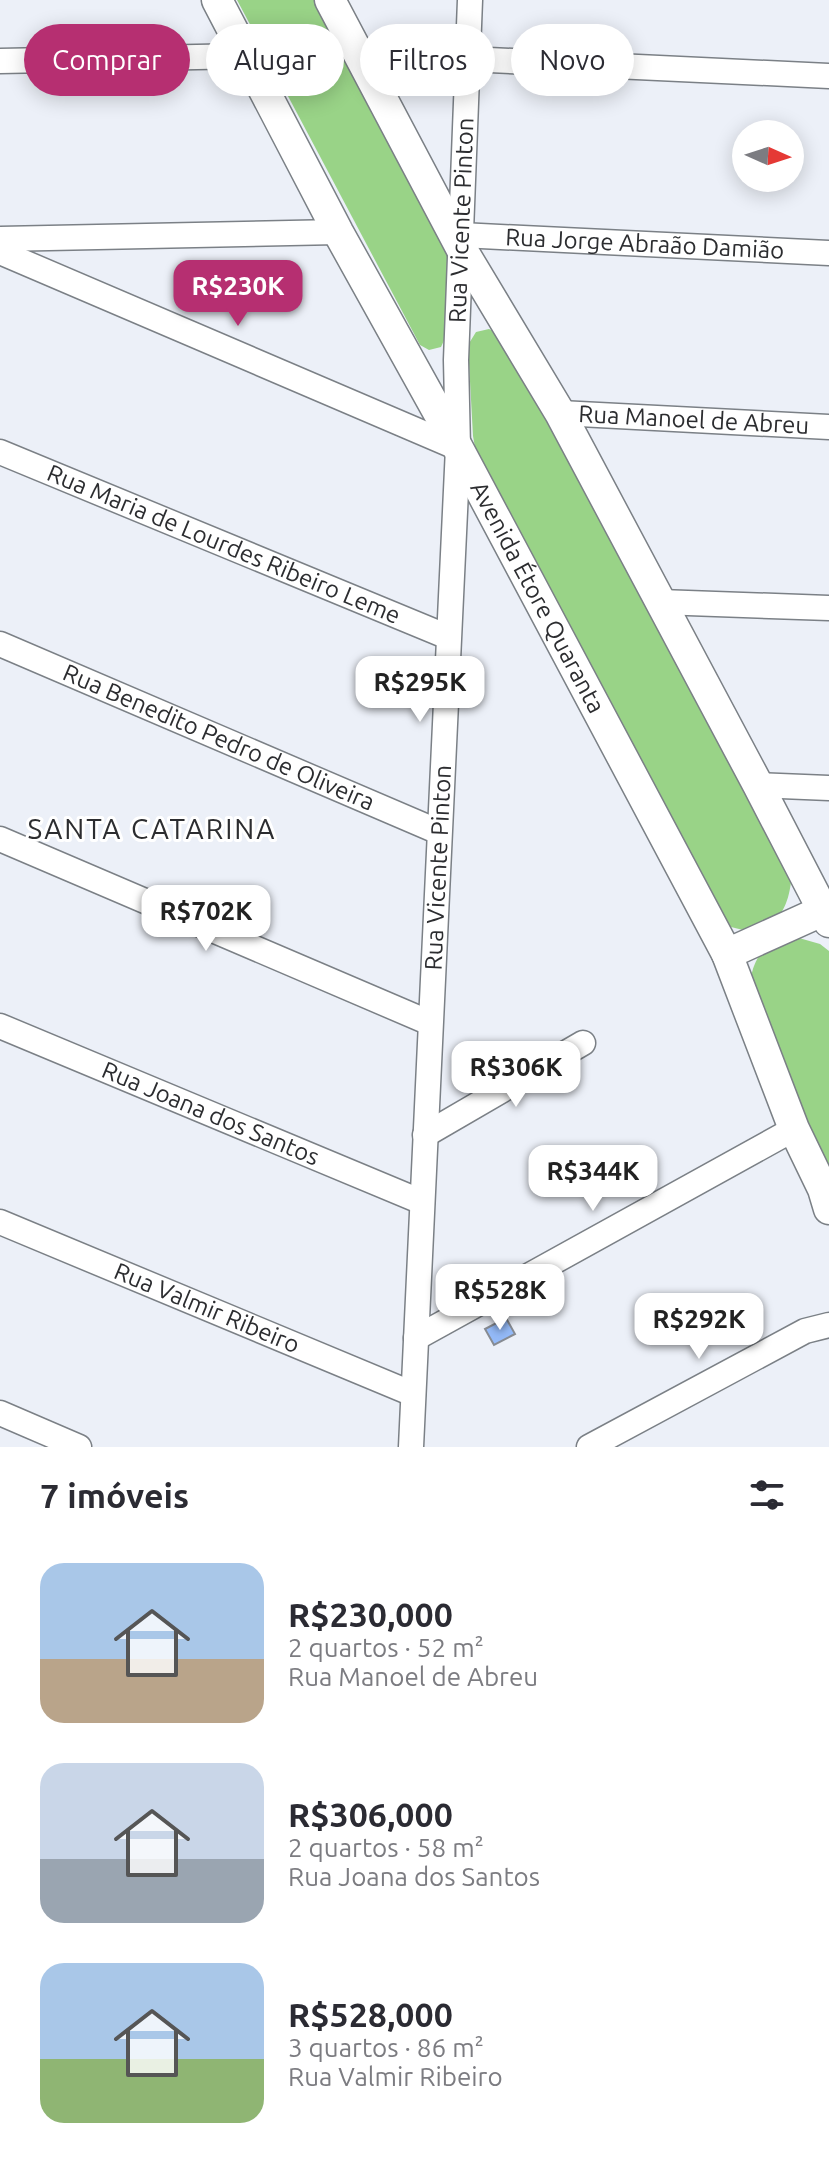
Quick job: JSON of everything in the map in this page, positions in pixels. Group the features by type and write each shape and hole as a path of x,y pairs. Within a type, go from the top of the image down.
{"street":[{"name":"Avenida Étore Quaranta","path":"217,0 229,24"},
{"path":"330,0 461,242 560,413 825,916 727,954"},
{"name":"Rua Vicente Pinton","path":"469,24 470,0"},
{"path":"0,61 206,57"},
{"path":"495,60 829,76"},
{"name":"Avenida Étore Quaranta","path":"267,96 727,954 794,1129 823,1189 829,1209"},
{"name":"Rua Vicente Pinton","path":"411,1447 458,448 456,360 467,96"},
{"path":"0,239 338,232"},
{"name":"Rua Jorge Abraão Damião","path":"461,242 829,253"},
{"path":"0,252 458,448"},
{"name":"Rua Manoel de Abreu","path":"560,413 829,427"},
{"name":"Rua Maria de Lourdes Ribeiro Leme","path":"0,452 448,637"},
{"path":"660,602 829,608"},
{"name":"Rua Benedito Pedro de Oliveira","path":"0,644 439,832"},
{"path":"758,785 829,788"},
{"path":"0,839 430,1023"},
{"name":"Rua Joana dos Santos","path":"0,1026 422,1202"},
{"path":"425,1135 583,1043"},
{"path":"416,1338 794,1129"},
{"name":"Rua Valmir Ribeiro","path":"0,1222 413,1394"},
{"path":"589,1447 805,1331 829,1325"},
{"path":"0,1413 79,1447"}],"green space":[{"path":"237,0 314,0 327,24 250,24"},
{"path":"344,56 360,85 360,96 366,96 450,252 446,336 441,347 429,350 420,345 288,96 344,96"},
{"path":"489,329 500,334 792,871 786,904 767,926 751,932 731,927 722,921 477,459 468,345 476,332"},
{"path":"799,938 820,944 829,951 829,1173 754,1005 751,991 752,973 760,954"}],"building":[{"path":"506,1318 515,1334 494,1345 485,1329"}],"district":[{"name":"SANTA CATARINA","path":"152,829"}]}
